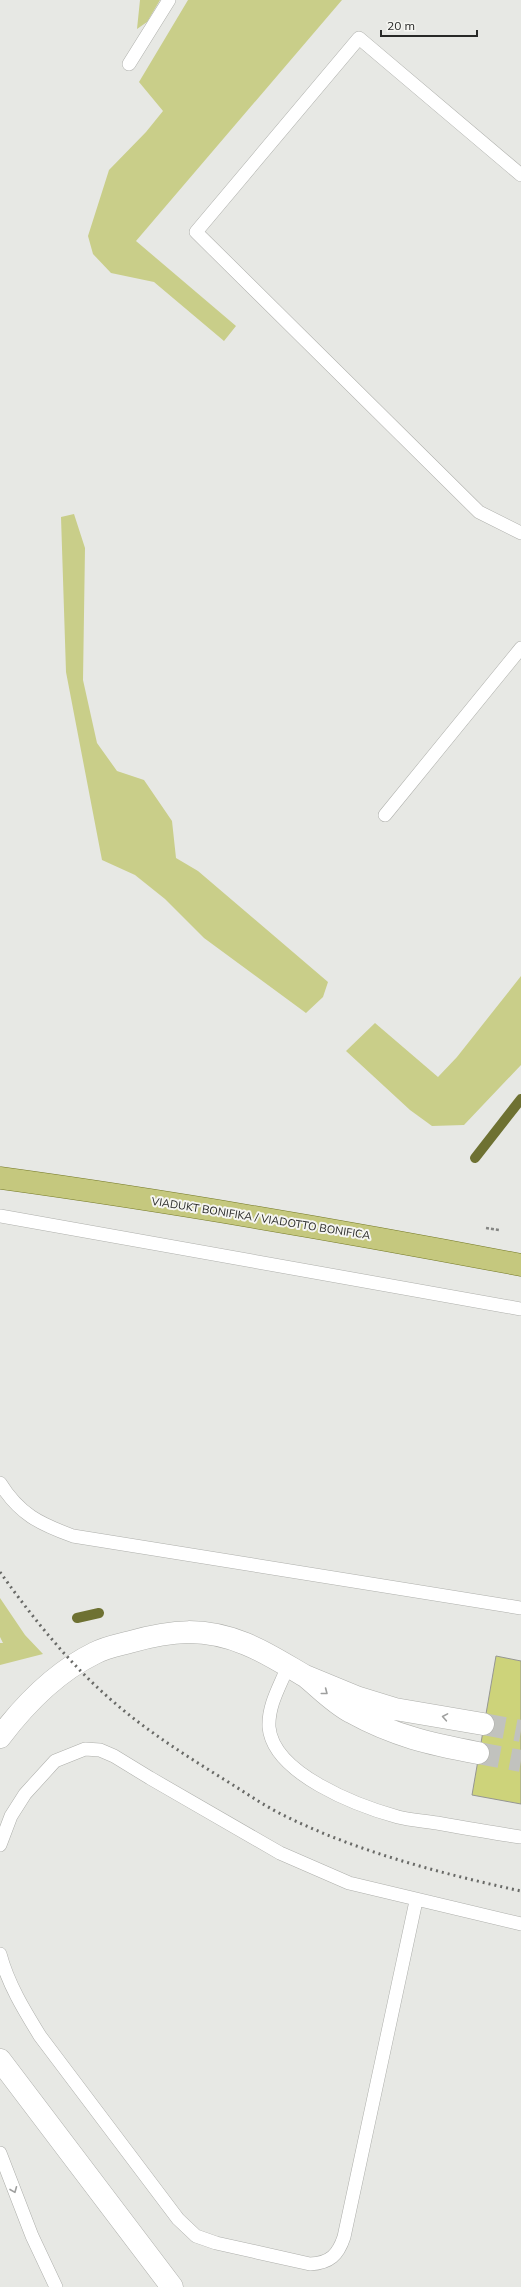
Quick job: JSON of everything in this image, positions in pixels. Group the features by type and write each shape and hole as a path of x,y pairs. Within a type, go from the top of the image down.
{"main road":[{"name":"VIADUKT BONIFIKA / VIADOTTO BONIFICA","path":"0,1178 103,1192 348,1232 521,1266"}],"street":[{"path":"0,1737 15,1717 76,1664 97,1652 162,1633 185,1631 228,1638 247,1644 297,1671 356,1697 395,1708 483,1724"},
{"path":"297,1671 350,1711 392,1731 422,1742 478,1753"},
{"path":"0,2060 172,2287"}],"lane":[{"path":"129,64 170,0"},
{"path":"521,174 359,38 196,232 479,512 521,533"},
{"path":"385,815 521,648"},
{"path":"0,1216 521,1309"},
{"path":"0,1483 10,1500 26,1514 49,1527 73,1536 521,1608"},
{"path":"297,1671 270,1707 269,1727 273,1744 285,1760 310,1779 347,1798 398,1817 521,1837"},
{"path":"0,1845 11,1816 25,1794 55,1761 85,1749 100,1750 114,1756 280,1853 349,1883 416,1901 521,1924"},
{"path":"0,1954 5,1971 20,2004 40,2036 178,2219 196,2236 216,2244 310,2264 321,2263 332,2259 340,2250 344,2237 416,1901"},
{"path":"0,2153 32,2236 56,2287"}],"green space":[{"path":"140,0 160,0 147,22 137,29"},
{"path":"188,0 342,0 136,241 236,326 224,341 154,282 111,273 93,254 88,236 109,170 146,132 163,111 139,82"},
{"path":"74,514 85,548 83,680 97,743 117,771 144,780 172,821 176,858 198,871 328,982 323,997 306,1013 204,938 165,899 135,875 102,860 66,672 61,517"},
{"path":"521,976 521,1065 464,1125 432,1126 410,1110 346,1051 375,1023 438,1077 457,1057"},
{"path":"0,1598 25,1635 43,1654 0,1665 0,1643 3,1643 0,1637"}],"building":[{"path":"496,1656 521,1661 521,1804 472,1795"}],"waterway":[{"path":"475,1158 521,1099"},
{"path":"77,1618 99,1613"}],"tunnel":[{"path":"483,1724 521,1731"},
{"path":"478,1753 521,1761"}],"railway":[{"path":"0,1572 51,1638 79,1669 109,1698 166,1742 258,1801 308,1827 367,1850 459,1877 521,1891"}]}
